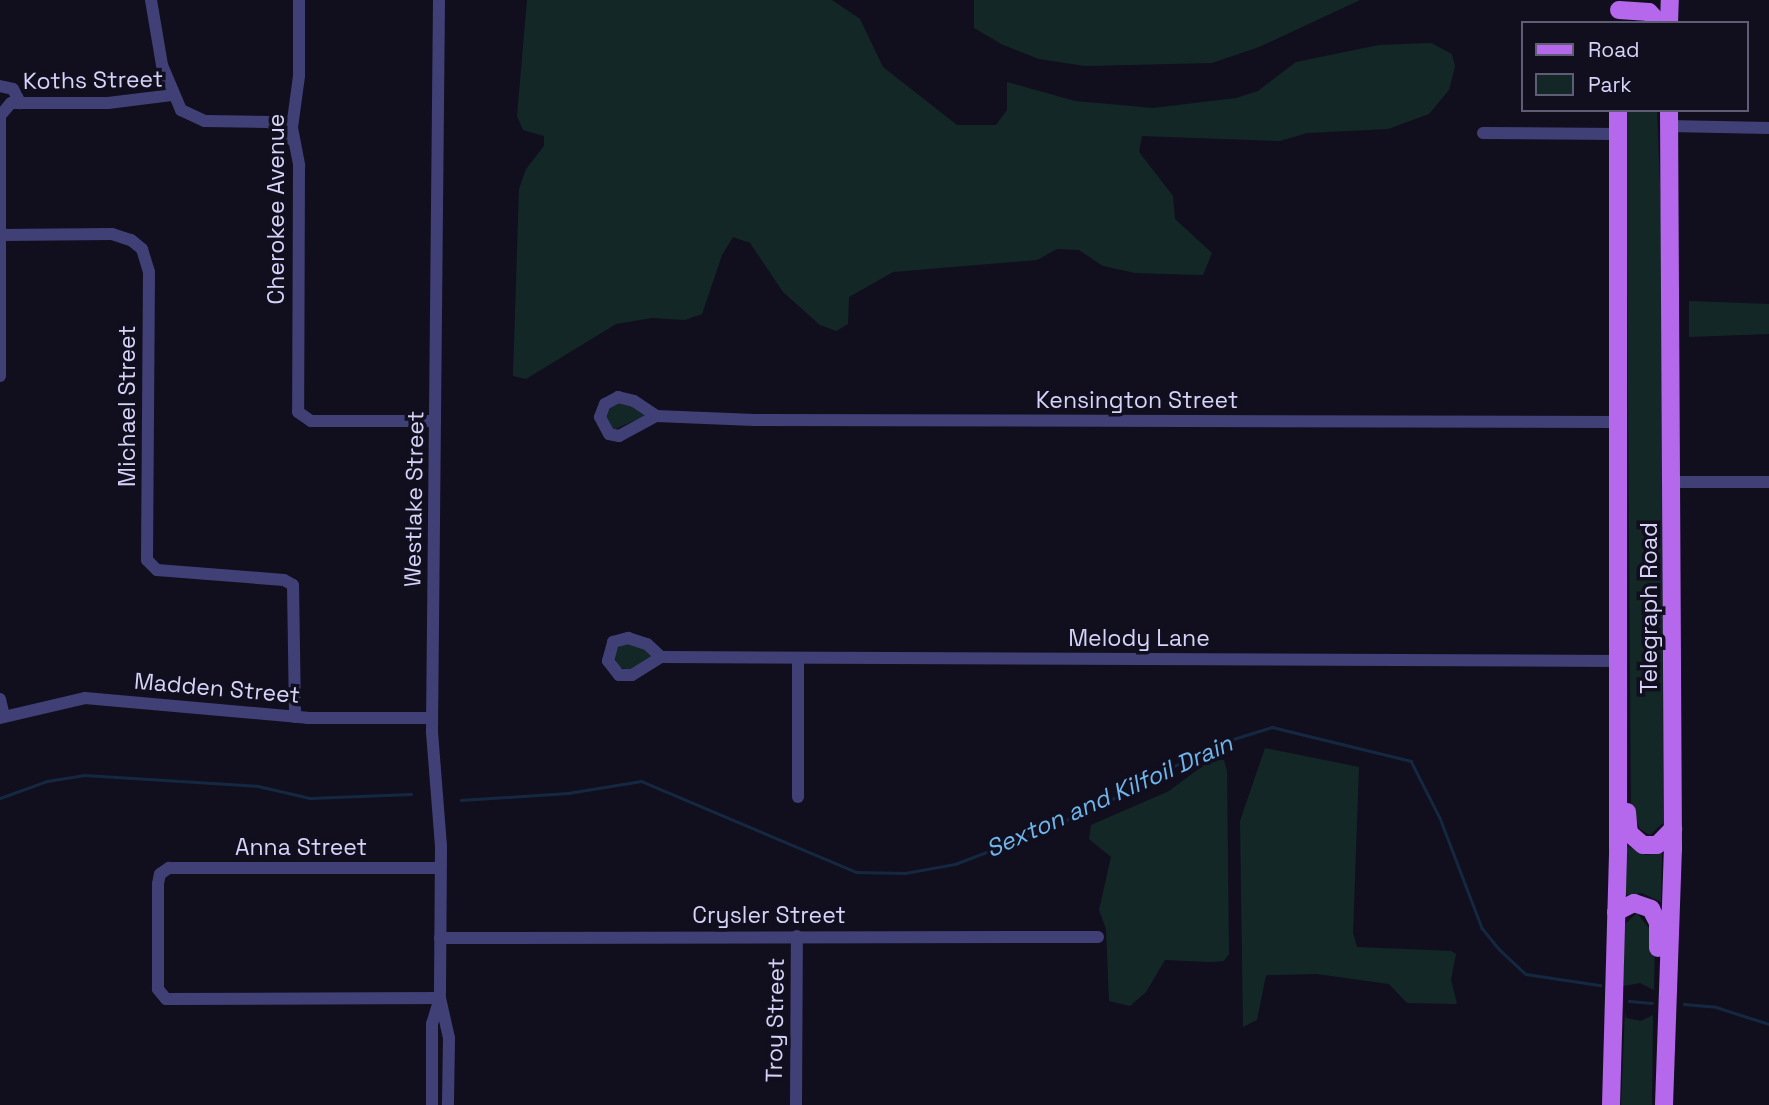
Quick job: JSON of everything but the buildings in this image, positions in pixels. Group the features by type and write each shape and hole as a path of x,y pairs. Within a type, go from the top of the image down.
{"main road":[{"path":"1670,0 1670,21"},
{"path":"1619,11 1648,12 1657,21"},
{"name":"Telegraph Road","path":"1611,1105 1618,661 1618,112"},
{"name":"Telegraph Road","path":"1664,1105 1673,829 1671,214 1666,115"},
{"path":"1618,634 1628,702 1629,833 1651,846 1664,840 1673,829"},
{"path":"1616,912 1624,906 1644,904 1658,923 1658,1105"}],"street":[{"path":"151,0 158,48 172,95"},
{"name":"Cherokee Avenue","path":"299,0 294,144 299,165 297,407 302,417 311,421 435,421"},
{"name":"Westlake Street","path":"439,0 432,718 440,868 440,998 449,1038 448,1105"},
{"path":"0,86 13,89 20,103"},
{"name":"Koths Street","path":"1,116 20,103 108,103 172,95 194,118 268,122 283,128 294,144"},
{"path":"1666,115 1769,128"},
{"path":"0,376 1,116"},
{"path":"1483,133 1618,134"},
{"name":"Michael Street","path":"1,235 112,234 131,240 142,249 149,272 150,565 157,570 289,582 295,590 295,717"},
{"name":"Kensington Street","path":"656,416 1617,422"},
{"path":"1673,482 1769,482"},
{"name":"Melody Lane","path":"661,657 1618,661"},
{"path":"798,659 798,797"},
{"name":"Madden Street","path":"2,717 85,698 295,717 432,718"},
{"path":"0,699 2,717"},
{"name":"Anna Street","path":"440,868 162,871 158,884 158,989 162,996 169,1000 440,998"},
{"name":"Troy Street","path":"796,1105 797,936"},
{"name":"Crysler Street","path":"440,938 1098,937"},
{"name":"Westlake Street","path":"432,1105 432,1024 440,998"}],"green space":[{"path":"527,0 832,0 860,19 883,67 957,125 996,125 1007,110 1007,82 1075,101 1153,108 1236,98 1258,91 1296,62 1379,45 1431,43 1452,54 1455,66 1449,90 1429,114 1388,129 1307,133 1280,141 1142,136 1139,152 1173,196 1175,219 1212,253 1203,275 1135,273 1103,266 1079,250 1057,249 1037,260 893,272 849,297 848,324 836,331 820,325 783,292 750,243 733,237 722,255 702,314 685,320 652,318 616,324 526,379 513,376 519,189 526,169 544,146 544,136 523,130 517,116"},
{"path":"974,0 1360,0 1259,47 1212,63 1085,66 1039,59 1003,45 974,28"},
{"path":"1626,112 1657,112 1662,231 1663,823 1650,835 1640,829 1631,808"},
{"path":"1689,301 1769,304 1769,334 1689,337"},
{"path":"613,402 628,403 645,416 613,430 605,420"},
{"path":"623,643 635,644 654,656 631,670 618,667 613,652"},
{"path":"1265,748 1359,767 1353,933 1357,947 1451,951 1456,954 1451,980 1457,1004 1407,1003 1389,984 1317,974 1266,975 1257,1020 1243,1027 1240,821"},
{"path":"1212,759 1224,760 1227,771 1229,954 1224,961 1165,960 1146,992 1130,1006 1109,1001 1106,929 1099,910 1111,857 1089,839 1091,825 1169,791"},
{"path":"1626,845 1646,855 1662,852 1661,902 1642,893 1625,895"},
{"path":"1637,913 1655,936 1654,990 1640,983 1623,986 1624,925"},
{"path":"1625,1010 1626,1018 1641,1021 1653,1015 1652,1105 1621,1105"}],"waterway":[{"name":"Sexton and Kilfoil Drain","path":"461,800 568,793 641,781 856,872 905,873 955,864 1023,838 1099,806 1214,745 1272,727 1411,761 1440,818 1482,928 1500,950 1526,974 1600,985"},
{"name":"Sexton and Kilfoil Drain","path":"0,798 47,781 85,775 258,786 310,798 411,794"},
{"name":"Sexton and Kilfoil Drain","path":"1629,1001 1652,1003"},
{"name":"Sexton and Kilfoil Drain","path":"1684,1004 1716,1007 1769,1024"}]}
